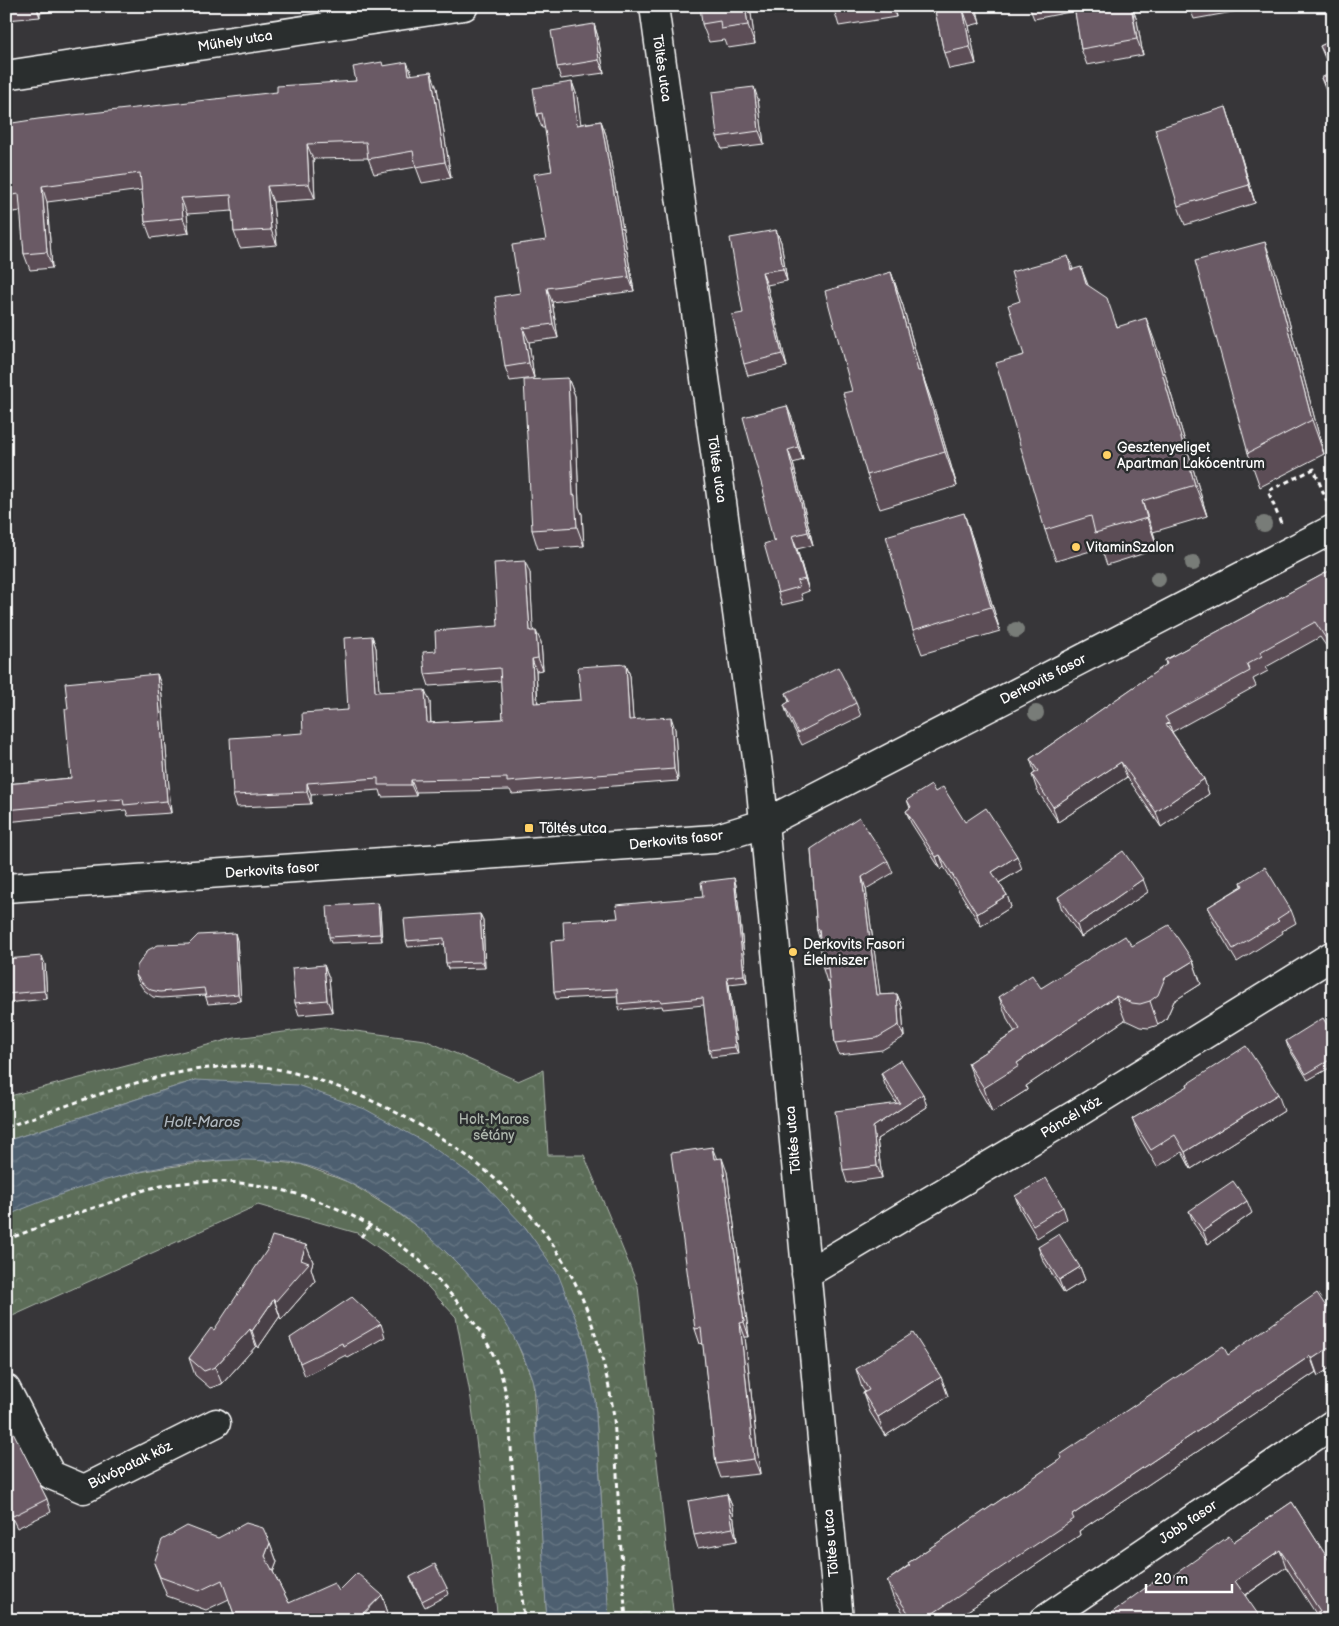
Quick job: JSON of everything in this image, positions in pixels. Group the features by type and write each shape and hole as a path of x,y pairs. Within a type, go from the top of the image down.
{"street":[{"name":"Műhely utca","path":"6,75 464,6"},
{"name":"Töltés utca","path":"654,6 760,780 839,1620"},
{"name":"Derkovits fasor","path":"6,888 704,839 763,824 1292,550 1331,519"},
{"name":"Páncél köz","path":"806,1274 1076,1114 1333,955"},
{"name":"Búvópatak köz","path":"6,1389 51,1475 84,1489 216,1422"},
{"name":"Jobb fasor","path":"1044,1620 1333,1424"}],"path":[{"path":"1292,550 1268,491 1314,469 1331,519"},
{"path":"6,1127 105,1094 183,1071 246,1066 314,1078 389,1108 446,1141 504,1184 547,1235 578,1287 594,1330 612,1404 626,1620"},
{"path":"6,1240 64,1217 155,1187 212,1181 250,1184 288,1191 323,1202 370,1225 414,1256 453,1297 480,1330 497,1364 505,1394 509,1429 524,1620"},
{"path":"362,1237 370,1225"}],"green space":[{"name":"Holt-Maros sétány","path":"325,1027 425,1040 518,1081 543,1070 548,1155 584,1155 638,1286 674,1620 609,1620 595,1400 582,1335 557,1274 525,1227 196,1080 6,1141 6,1097 235,1038"},
{"path":"242,1159 300,1164 348,1182 392,1209 429,1235 478,1284 511,1329 533,1381 547,1620 498,1620 471,1399 456,1317 416,1274 357,1233 258,1205 6,1319 6,1216 78,1187 124,1175 171,1167"}],"water":[{"name":"Holt-Maros","path":"196,1080 297,1085 365,1109 428,1144 483,1183 525,1227 558,1274 582,1335 595,1400 609,1620 547,1620 536,1404 532,1379 509,1329 477,1284 436,1243 401,1214 340,1178 319,1170 288,1162 235,1160 168,1166 134,1173 69,1192 6,1216 6,1141"}],"building":[{"path":"700,6 745,6 748,25 721,29 720,21 702,24"},
{"path":"833,6 853,6 833,9"},
{"path":"934,6 974,6 963,9 970,47 944,53"},
{"path":"1074,6 1131,6 1137,39 1081,49"},
{"path":"594,24 599,60 557,67 551,31"},
{"path":"1333,40 1333,70 1320,46"},
{"path":"382,62 383,66 407,62 409,75 431,72 445,162 416,167 413,151 368,159 366,142 307,144 309,184 267,186 271,230 234,232 231,195 181,198 183,218 145,222 140,173 42,186 47,252 24,254 19,194 7,196 6,190 6,124 277,92 277,86 356,81 353,67"},
{"path":"1333,72 1333,100 1321,78"},
{"path":"572,82 577,125 601,121 629,277 547,288 553,324 523,328 529,363 505,367 495,297 520,293 512,245 546,240 534,174 552,171 542,113 537,114 533,88"},
{"path":"754,87 759,131 717,137 712,92"},
{"path":"1226,107 1249,185 1178,206 1155,129"},
{"path":"776,230 783,269 762,272 782,354 744,364 732,315 743,313 730,238"},
{"path":"1265,242 1312,420 1248,453 1195,261"},
{"name":"Gesztenyeliget Apartman Lakócentrum","path":"1068,256 1071,270 1081,267 1086,284 1107,298 1117,327 1146,318 1195,485 1142,501 1147,518 1095,533 1091,516 1045,530 996,363 1024,355 1008,305 1020,301 1011,272"},
{"path":"891,272 918,371 921,371 945,452 867,475 843,393 852,391 825,291"},
{"path":"568,378 573,496 575,495 577,527 532,530 524,380"},
{"path":"787,406 798,447 788,450 808,532 792,536 805,579 797,581 799,587 778,593 764,544 776,540 773,540 763,497 765,497 743,417"},
{"path":"964,513 991,607 913,630 886,536"},
{"path":"525,561 530,631 536,631 538,658 532,659 534,703 581,700 578,667 626,664 629,720 671,717 674,769 507,782 507,778 411,780 411,785 378,785 378,778 307,783 307,792 233,795 230,738 303,733 302,713 348,710 344,638 372,636 375,692 425,690 427,723 503,719 500,668 425,674 423,652 436,651 435,631 498,626 494,563"},
{"path":"1333,569 1333,649 1315,622 1260,652 1262,656 1247,664 1250,671 1165,717 1169,723 1166,724 1204,779 1156,812 1121,762 1053,807 1032,775 1038,771 1030,759 1167,664 1165,660"},
{"path":"838,667 856,703 798,733 784,705 790,701 786,693"},
{"path":"157,674 167,801 124,805 123,799 6,810 6,784 71,778 65,709 68,709 65,683"},
{"path":"931,785 935,792 943,787 965,822 986,808 1017,856 992,872 1007,895 977,914 940,855 936,857 906,811 911,807 907,800"},
{"path":"859,817 888,861 862,877 877,995 897,994 899,1025 877,1038 835,1043 828,968 823,969 819,929 817,931 811,849"},
{"path":"1333,845 1333,861 1326,849"},
{"path":"1123,851 1143,879 1077,925 1058,897"},
{"path":"1265,867 1291,910 1277,919 1279,921 1233,949 1208,907 1243,886 1241,882"},
{"path":"734,878 744,975 727,977 735,1047 709,1050 703,998 618,1004 617,989 554,992 551,941 564,940 563,921 618,918 616,905 703,897 701,882"},
{"path":"378,903 380,934 329,937 327,906"},
{"path":"480,914 483,962 446,963 444,938 406,941 404,919"},
{"path":"1169,925 1193,961 1165,978 1158,995 1150,1001 1140,1004 1132,1003 1116,996 1017,1063 1019,1066 984,1088 968,1063 1020,1029 999,997 1032,975 1041,988 1125,936 1132,946"},
{"path":"235,933 238,994 206,997 204,988 160,992 151,990 136,975 137,966 148,950 158,945 189,944 198,935"},
{"path":"42,956 44,991 6,994 6,959"},
{"path":"324,965 327,1000 295,1003 292,968"},
{"path":"1323,1018 1333,1034 1333,1058 1306,1074 1286,1041"},
{"path":"1246,1046 1278,1094 1185,1152 1175,1135 1151,1150 1132,1119 1188,1086 1187,1084"},
{"path":"901,1060 923,1094 873,1127 877,1166 843,1170 835,1111 900,1103 881,1073"},
{"path":"712,1147 714,1159 722,1158 744,1322 740,1323 754,1459 716,1464 701,1328 695,1329 671,1153"},
{"path":"1046,1178 1063,1207 1033,1225 1015,1196"},
{"path":"1233,1181 1247,1201 1203,1231 1189,1211"},
{"path":"1059,1234 1080,1267 1059,1280 1038,1247"},
{"path":"272,1236 306,1245 301,1260 309,1263 275,1302 274,1299 252,1331 250,1329 215,1367 204,1371 189,1358 211,1328 214,1330 267,1250"},
{"path":"1317,1293 1333,1317 1333,1345 1312,1359 1310,1356 1072,1515 1074,1519 923,1620 913,1620 887,1581 910,1565 908,1563 1062,1458 1060,1455 1223,1346 1228,1355"},
{"path":"352,1297 381,1324 343,1346 342,1343 300,1363 290,1338"},
{"path":"913,1333 941,1377 878,1417 863,1393 869,1390 856,1369"},
{"path":"8,1422 47,1499 13,1516 6,1503 6,1423"},
{"path":"727,1494 733,1528 694,1535 688,1501"},
{"path":"1292,1502 1330,1562 1333,1561 1333,1620 1322,1620 1317,1612 1320,1611 1280,1550 1235,1581 1262,1620 1103,1620 1167,1572 1171,1577 1229,1536 1233,1542"},
{"path":"246,1523 263,1528 270,1543 265,1556 289,1603 334,1583 339,1591 357,1573 382,1595 356,1620 236,1620 222,1580 199,1591 160,1577 154,1563 162,1540 187,1526 218,1538"},
{"path":"435,1564 447,1588 422,1601 410,1577"}],"place":[{"name":"Gesztenyeliget Apartman Lakócentrum","path":"1107,455"},
{"name":"VitaminSzalon","path":"1076,547"},
{"name":"Töltés utca","path":"529,828"},
{"name":"Derkovits Fasori Élelmiszer","path":"793,952"}]}
